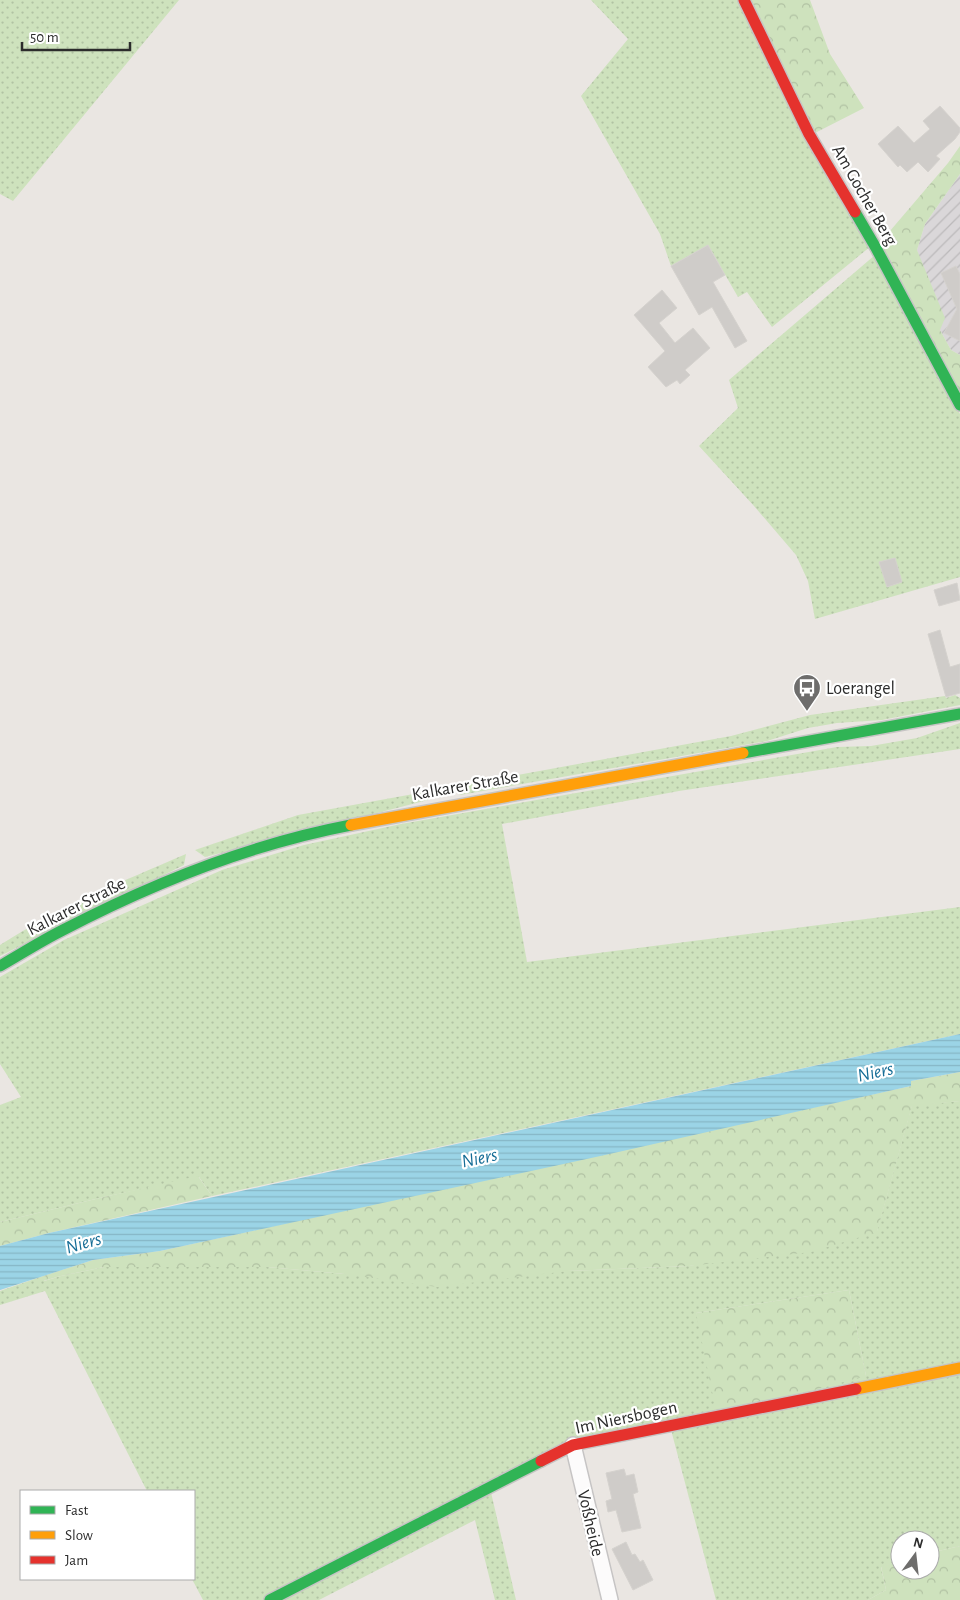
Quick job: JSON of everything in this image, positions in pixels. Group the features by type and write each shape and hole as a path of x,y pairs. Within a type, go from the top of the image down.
{"street":[{"name":"Am Gocher Berg","path":"744,0 809,134 876,248 960,405"},
{"name":"Kalkarer Straße","path":"0,966 62,930 129,898 197,869 244,852 338,827 960,714"},
{"name":"Im Niersbogen","path":"270,1600 573,1445 960,1368"},
{"name":"Voßheide","path":"573,1445 610,1600"}],"shaded area":[{"path":"960,174 960,355 951,350 940,330 917,250 925,224"}],"green space":[{"path":"0,0 179,0 13,201 0,194"},
{"path":"591,0 741,0 871,246 772,327 747,292 738,297 708,245 671,266 660,234 581,96 628,39"},
{"path":"749,0 810,0 830,54 864,108 813,134"},
{"path":"960,146 960,174 925,224 917,250 945,318 940,330 951,350 960,355 960,395 878,245 948,163"},
{"path":"875,255 960,414 960,577 815,619 808,581 796,555 699,446 738,408 729,380"},
{"path":"955,695 960,698 960,705 882,720 837,723 808,728 767,741 460,795 452,787 731,736 810,715 945,696 946,698"},
{"path":"960,723 960,749 679,791 502,824 527,962 960,907 960,1034 212,1196 199,1177 0,1222 0,1105 21,1097 0,1064 0,977 64,940 222,870 304,845 401,824 837,747 871,746 917,738"},
{"path":"441,789 428,800 205,857 195,850 298,815"},
{"path":"186,854 184,865 0,956 0,945 45,919 91,896"},
{"path":"960,1072 960,1101 912,1106 877,1232 811,1252 689,1266 568,1271 437,1287 345,1274 267,1267 104,1267 43,1281 43,1276 93,1260 160,1251 911,1086 911,1081"},
{"path":"960,1101 960,1546 940,1551 940,1530 890,1530 890,1564 881,1567 886,1590 868,1600 716,1600 670,1426 573,1445 490,1488 516,1600 495,1600 475,1520 319,1600 203,1600 193,1580 195,1580 195,1490 146,1490 45,1291 0,1305 0,1291 43,1276 44,1281 104,1267 267,1267 345,1274 568,1271 689,1266 877,1231 912,1105","holes":["849,1290 866,1376 696,1314"]},
{"path":"198,1176 212,1196 0,1246 0,1222"},
{"path":"849,1290 866,1376 717,1416 696,1313"},
{"path":"960,1546 960,1600 868,1600 886,1590 881,1566 890,1564 890,1580 940,1580 940,1551"}],"water":[{"name":"Niers","path":"960,1034 960,1072 911,1081 911,1086 605,1155 160,1251 93,1260 0,1290 0,1246 49,1233"}],"building":[{"path":"940,106 960,128 960,132 936,156 940,159 928,172 918,162 907,172 900,165 898,167 878,144 898,126 914,143 930,129 923,121"},
{"path":"708,245 725,275 713,282 747,341 735,348 712,307 699,315 671,266"},
{"path":"956,266 960,274 960,341 944,333 957,309 941,273"},
{"path":"662,290 677,308 659,323 675,343 693,328 710,348 685,370 690,375 680,384 677,380 666,387 648,367 665,351 634,315"},
{"path":"895,558 902,582 887,587 879,562"},
{"path":"957,583 960,600 939,606 934,590"},
{"path":"940,630 950,667 960,664 960,693 946,697 928,634"},
{"path":"624,1469 626,1476 634,1474 638,1492 633,1494 641,1528 622,1532 616,1510 608,1512 606,1501 612,1499 606,1473"},
{"path":"626,1542 632,1555 635,1554 640,1562 643,1560 653,1580 633,1590 612,1549"}],"traffic: fast":[{"path":"855,212 960,405"},
{"path":"743,753 960,714"},
{"path":"0,966 63,930 167,881 276,843 351,825"},
{"path":"270,1600 541,1461"}],"traffic: slow":[{"path":"351,825 743,753"},
{"path":"856,1389 960,1368"}],"traffic: jam":[{"path":"744,0 809,134 855,212"},
{"path":"541,1461 573,1445 856,1389"}],"place":[{"name":"Loerangel","path":"807,712"}]}
